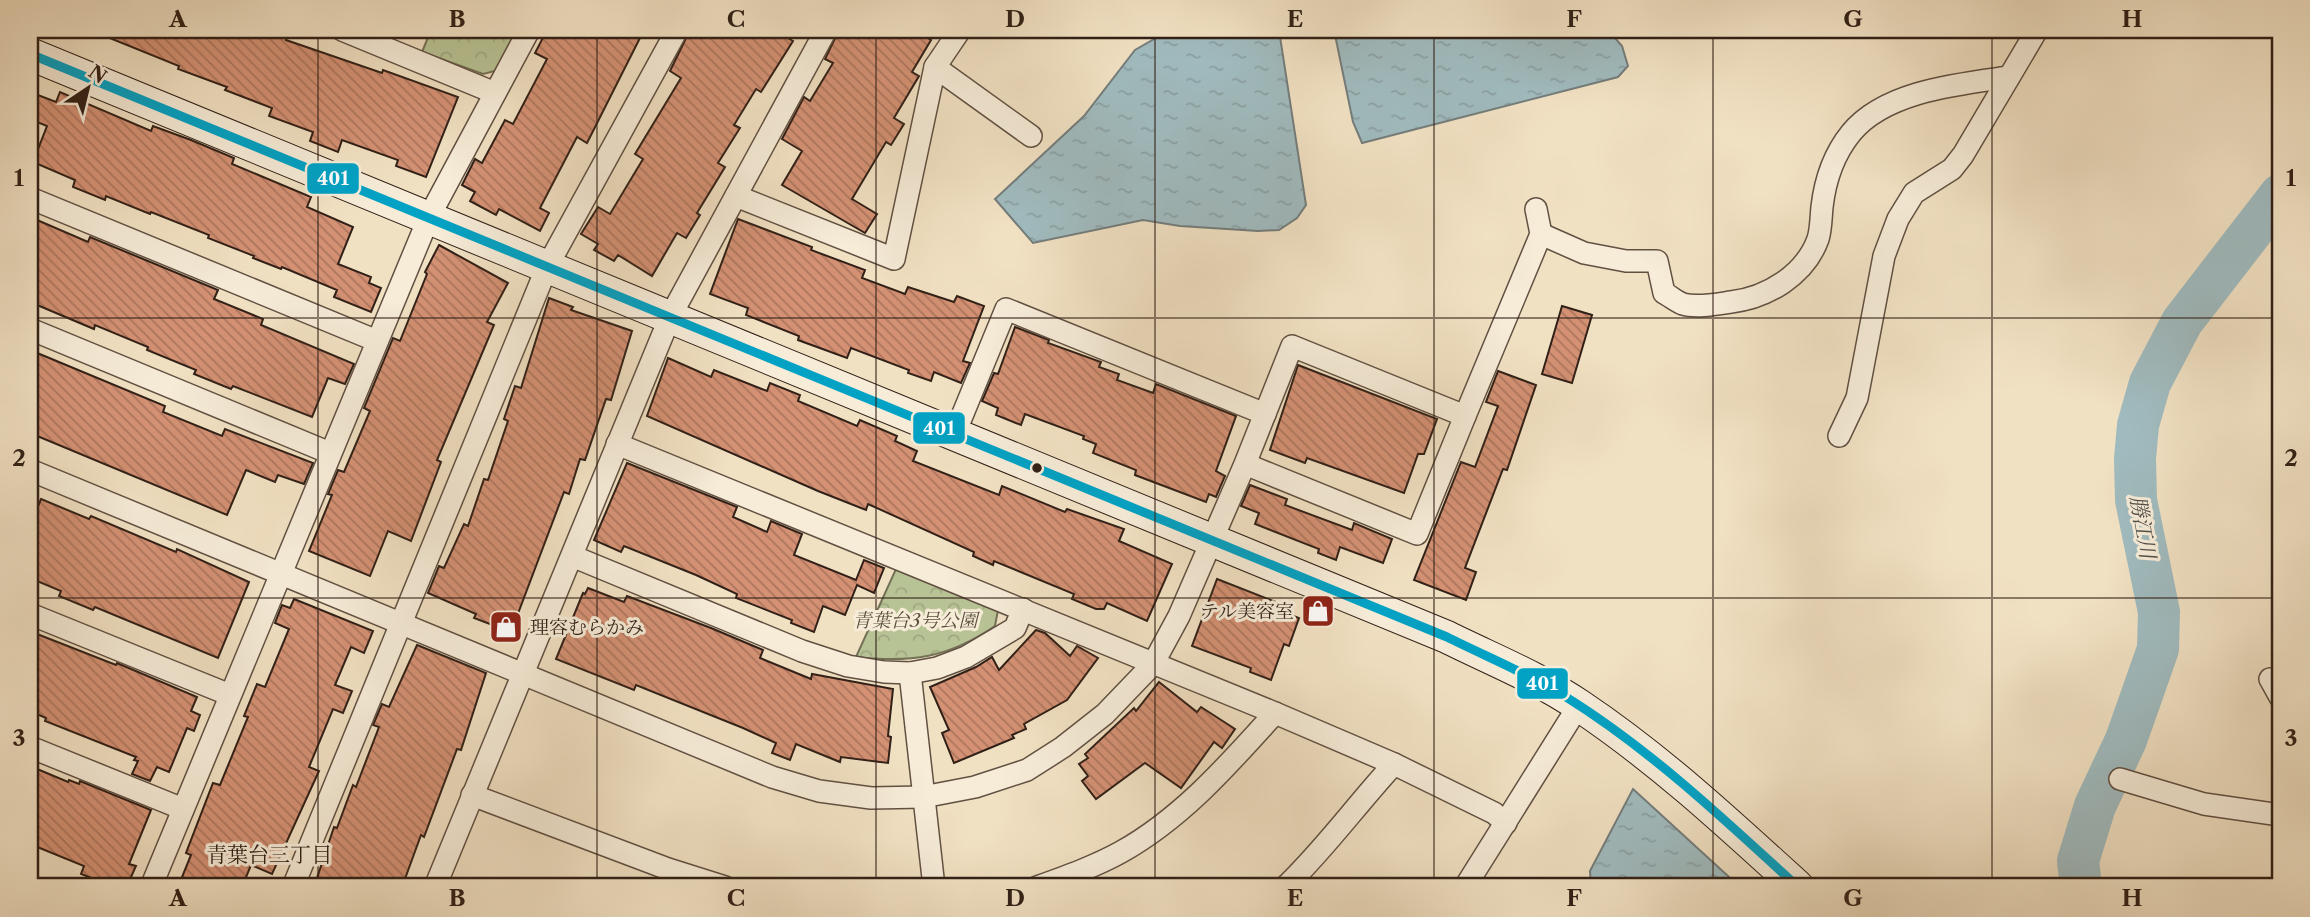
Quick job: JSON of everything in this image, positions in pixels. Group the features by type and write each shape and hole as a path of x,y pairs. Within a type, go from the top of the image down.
{"street":[{"path":"342,30 495,93"},
{"path":"151,887 429,217 528,30"},
{"path":"293,887 547,267 677,30"},
{"path":"435,887 670,317 826,30"},
{"path":"736,196 894,259 935,67 960,30"},
{"path":"1839,436 1857,398 1884,256 1898,219 1914,193 1952,169 2037,30"},
{"path":"30,54 1447,637 1532,678 1579,705 1692,790 1798,887"},
{"path":"935,67 1031,136"},
{"path":"1541,234 1584,253 1626,261 1657,261 1664,293 1683,304 1748,300 1789,278 1805,261 1818,239 1825,187 1835,160 1851,133 1874,112 1948,86 2009,78"},
{"path":"30,198 377,341"},
{"path":"1245,464 1417,534 1541,234 1536,209"},
{"path":"955,433 1006,309 1265,414"},
{"path":"30,329 330,453"},
{"path":"30,470 772,777 819,791 870,798 923,797 975,787 1027,770 1105,715 1153,664 1179,616 1245,464 1292,346 1465,416"},
{"path":"617,444 1275,713 1394,764 1494,813 1506,823"},
{"path":"572,556 802,652 848,666 911,673 947,664 992,643 1015,628 1023,609"},
{"path":"30,614 230,695"},
{"path":"911,673 934,887"},
{"path":"1465,887 1579,705"},
{"path":"1037,887 1120,853 1171,819 1230,764 1275,713"},
{"path":"30,747 183,809"},
{"path":"1285,887 1394,764"},
{"path":"2120,779 2204,804 2280,815"},
{"path":"472,795 668,869 725,887"}],"green space":[{"path":"431,30 518,30 495,71 483,74 422,52"},
{"name":"青葉台3号公園","path":"896,569 998,610 995,626 961,645 928,656 894,659 856,657"}],"water":[{"path":"1170,30 1279,30 1306,205 1297,218 1279,230 1180,226 1143,220 1033,243 995,199 1084,116 1135,50"},
{"path":"1334,30 1608,30 1622,46 1628,66 1618,77 1362,143 1353,122"},
{"path":"1633,789 1740,887 1591,887 1590,871"}],"building":[{"path":"90,30 238,30 254,36 257,30 289,30 286,40 458,97 426,177 396,166 398,160 342,140 338,152 310,141 313,132 269,116 272,108"},
{"path":"547,30 644,30 587,143 577,137 540,208 549,213 540,231 499,209 496,215 470,201 475,192 462,185 475,159 482,163 505,120 513,124 547,59 535,53"},
{"path":"690,30 774,30 793,41 761,92 756,89 734,125 740,128 718,163 725,167 697,213 700,215 686,238 677,233 652,276 618,255 614,261 594,250 598,244 581,234 598,207 610,214 643,159 635,154 681,78 670,71"},
{"path":"839,30 914,30 931,40 912,72 919,76 894,118 904,124 891,145 886,142 852,199 877,214 865,233 782,185 802,151 782,139 804,97 810,101 833,63 825,59"},
{"path":"30,92 56,102 60,92 151,131 153,126 191,140 234,158 232,164 311,197 307,207 353,227 338,264 371,277 369,283 381,288 371,312 334,297 337,290 253,258 254,256 208,238 209,235 106,196 105,200 73,187 75,180 33,162 47,126 30,119"},
{"path":"30,217 88,242 90,237 218,290 214,299 263,319 261,325 354,364 345,384 328,378 312,417 194,374 196,370 147,350 148,347 95,325 94,329 30,302"},
{"path":"738,219 865,270 862,278 905,294 908,287 954,302 957,296 984,306 963,361 970,363 961,383 934,372 931,381 851,348 847,358 798,340 799,336 746,315 748,308 710,294"},
{"path":"439,245 508,283 487,322 494,325 437,460 441,462 411,541 388,531 370,576 309,551 332,495 328,494 338,470 344,472 370,411 364,408 393,338 400,341 427,274 425,272"},
{"path":"549,298 573,307 571,310 632,331 611,400 606,399 585,460 580,459 569,494 564,492 511,632 474,618 476,614 428,593 439,566 444,568 464,524 468,526 484,479 488,480 508,421 504,419 515,386 521,388"},
{"path":"1562,306 1592,315 1572,383 1542,374"},
{"path":"1015,327 1049,340 1048,343 1101,362 1099,367 1119,374 1117,380 1153,393 1156,384 1236,416 1216,471 1225,476 1216,497 1209,494 1206,502 1135,475 1136,470 1093,453 1096,444 1083,439 1084,436 1025,414 1021,425 996,415 998,408 982,401 994,373 998,374"},
{"path":"30,350 165,406 163,412 222,436 225,429 313,463 304,484 278,475 275,482 246,470 227,515 30,433"},
{"path":"668,358 711,377 714,370 767,391 770,383 800,395 798,401 857,426 860,420 897,436 895,441 917,451 913,461 999,495 1002,486 1065,512 1067,509 1124,529 1119,541 1172,564 1147,621 1107,603 1104,609 1096,609 1072,599 1074,594 994,561 993,565 973,556 974,552 868,504 866,510 818,491 647,416"},
{"path":"1298,365 1437,419 1424,454 1418,454 1404,493 1307,458 1305,463 1270,450"},
{"path":"1498,371 1536,385 1507,470 1503,469 1465,568 1476,572 1466,600 1414,580 1461,462 1475,467 1498,406 1486,402"},
{"path":"627,463 737,507 733,517 767,532 771,521 802,534 794,555 856,580 864,560 884,568 874,593 857,585 845,615 823,606 814,632 791,623 792,620 736,598 737,594 696,575 624,546 621,552 594,540"},
{"path":"1250,485 1287,499 1285,505 1352,530 1354,523 1392,539 1383,563 1340,547 1336,560 1318,553 1319,549 1255,524 1259,513 1241,506"},
{"path":"41,499 89,519 91,516 176,552 177,549 249,582 218,658 95,607 93,610 59,596 61,591 30,578 30,526"},
{"path":"1217,579 1286,606 1283,612 1299,618 1289,646 1284,644 1271,680 1250,672 1251,668 1192,646"},
{"path":"588,588 624,602 627,596 711,628 763,650 760,658 811,679 812,674 893,689 888,763 841,757 840,762 796,744 790,760 772,753 776,743 743,728 636,685 634,690 556,659 583,593 585,594"},
{"path":"294,599 373,631 364,653 351,647 335,685 352,691 343,713 333,709 309,767 319,771 272,874 251,865 242,887 178,887 191,855 186,853 213,783 220,785 248,717 244,716 257,684 265,687 289,629 275,623 282,605 290,608"},
{"path":"1036,630 1045,633 1070,656 1077,646 1098,658 1067,700 1024,724 1026,729 1012,735 1014,738 954,763 942,733 949,730 930,687 992,657 999,670"},
{"path":"37,634 116,665 117,663 197,697 191,711 200,715 194,731 187,728 169,772 157,767 150,781 132,774 138,761 134,760 136,757 45,721 46,718 30,711 30,651"},
{"path":"417,645 486,673 461,750 457,749 424,837 421,835 402,887 314,887 334,827 337,828 353,785 356,787 379,727 373,725 382,704 389,707"},
{"path":"1159,682 1197,712 1201,707 1235,729 1222,748 1214,742 1181,788 1145,763 1096,799 1082,781 1088,776 1079,764 1088,758 1085,754 1134,708 1136,711"},
{"path":"30,766 68,782 69,780 79,784 80,781 151,810 129,864 136,866 127,886 114,881 112,886 81,874 84,866 30,844"}],"waterway":[{"name":"勝江川","path":"2081,887 2078,861 2095,806 2126,740 2158,649 2159,612 2136,500 2138,425 2150,383 2182,322 2280,195"}],"transit line":[{"name":"401","path":"30,54 1447,637 1566,697 1628,740 1743,836 1798,887"}],"place":[{"name":"テル美容室","path":"1318,611"},
{"name":"理容むらかみ","path":"506,627"}],"district":[{"name":"青葉台三丁目","path":"269,854"}]}
